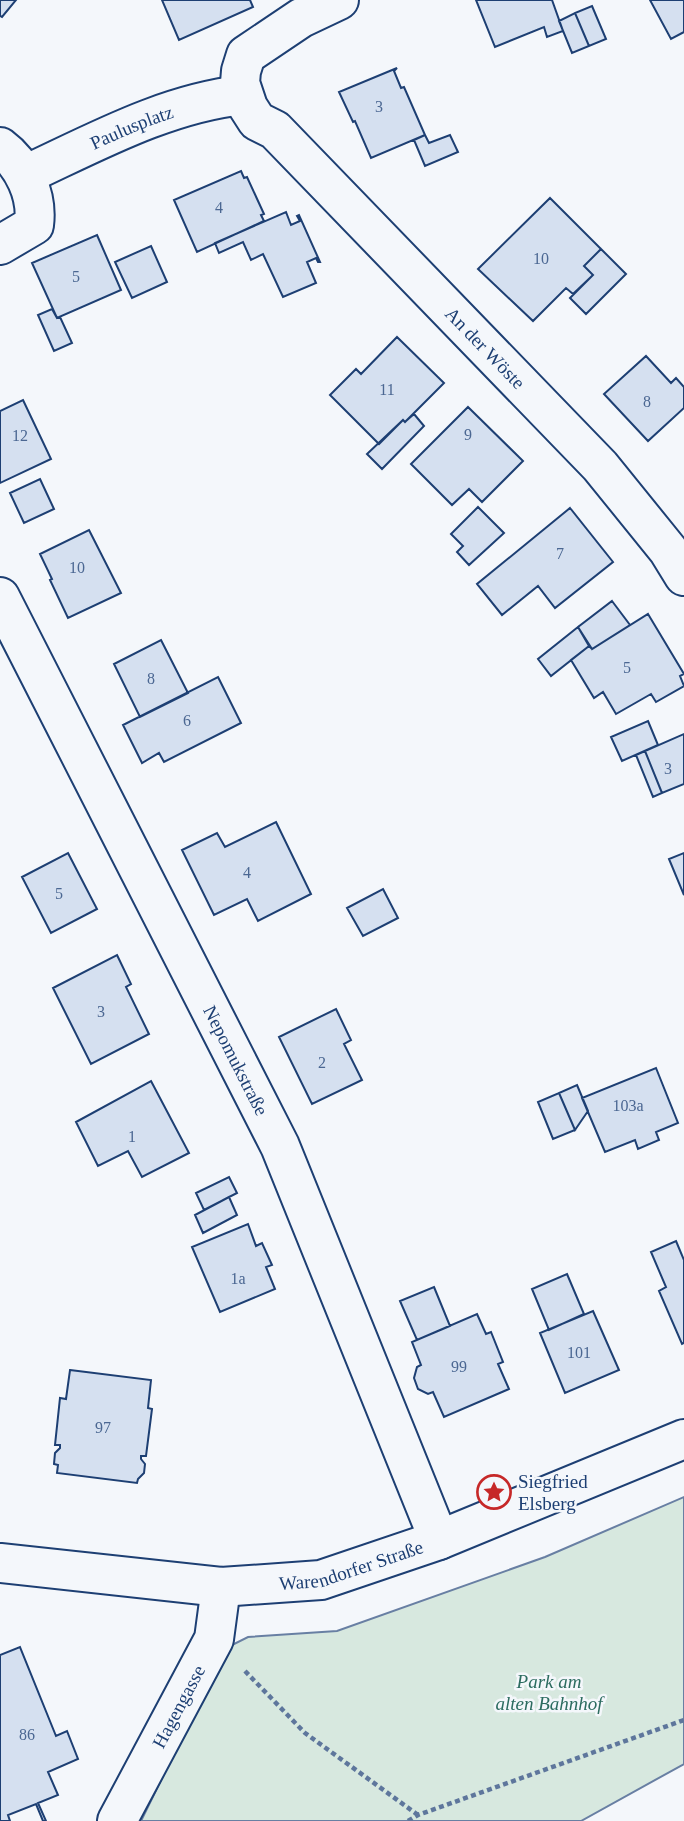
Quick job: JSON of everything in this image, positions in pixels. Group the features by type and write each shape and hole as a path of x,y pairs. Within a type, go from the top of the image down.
{"street":[{"path":"243,95 240,83 246,55 301,18 339,0"},
{"name":"An der Wöste","path":"243,95 257,121 275,130 600,466 668,550 684,576"},
{"name":"Paulusplatz","path":"25,175 141,123 217,98 243,95"},
{"path":"0,147 17,161 25,175 36,214 34,225 0,245"},
{"name":"Nepomukstraße","path":"0,597 280,1146 439,1540"},
{"name":"Warendorfer Straße","path":"0,1563 221,1587 321,1580 439,1540 684,1439"},
{"name":"Hagengasse","path":"117,1821 214,1639 221,1587"}],"path":[{"path":"214,1639 305,1733 418,1815"},
{"path":"408,1821 418,1815 684,1720"}],"green space":[{"name":"Park am alten Bahnhof","path":"684,1497 684,1764 581,1821 141,1821 226,1648 248,1637 337,1631 545,1557"}],"building":[{"path":"0,0 16,0 2,17 0,16"},
{"path":"162,0 250,0 253,7 179,40"},
{"path":"476,0 552,0 563,31 547,37 544,27 495,47"},
{"path":"650,0 684,0 684,32 671,39"},
{"path":"592,6 606,39 589,46 575,13"},
{"path":"575,13 589,46 572,53 559,21"},
{"path":"397,68 394,71 401,88 404,87 425,135 371,158 339,92"},
{"path":"425,135 429,143 450,135 458,152 425,166 414,140"},
{"path":"241,171 244,178 247,177 264,214 261,215 264,221 197,252 174,200"},
{"path":"550,198 601,249 584,266 593,275 573,294 566,288 533,321 478,269"},
{"path":"286,212 291,225 300,221 297,216 299,215 320,262 316,258 307,262 316,283 283,297 263,254 251,260 243,242 219,253 215,243"},
{"path":"97,235 121,290 57,318 32,263"},
{"path":"151,246 167,282 132,298 115,262"},
{"path":"601,249 626,274 586,314 570,298 593,275 584,266"},
{"path":"52,309 57,318 60,317 72,343 54,351 38,315"},
{"path":"397,337 444,383 379,444 330,395 356,369 361,374"},
{"path":"646,356 671,383 676,378 684,387 684,408 648,441 604,394"},
{"path":"23,400 51,459 0,483 0,411"},
{"path":"468,407 523,461 482,502 469,489 452,505 411,464"},
{"path":"414,414 424,426 382,469 367,454 403,420 405,422"},
{"path":"40,479 54,509 24,523 10,493"},
{"path":"478,507 504,533 469,565 457,552 463,546 451,534"},
{"path":"570,508 613,562 555,608 538,586 502,615 477,584"},
{"path":"89,530 121,593 68,618 40,554"},
{"path":"612,601 630,625 592,649 578,627"},
{"path":"648,614 684,674 680,676 684,686 656,702 651,694 616,714 603,692 594,698 571,660 589,646 592,649"},
{"path":"578,627 589,646 551,676 538,659"},
{"path":"161,640 188,693 140,717 114,664"},
{"path":"218,677 241,723 164,762 159,753 142,763 123,725"},
{"path":"648,721 658,745 622,761 611,737"},
{"path":"684,734 684,784 662,793 645,751"},
{"path":"645,751 662,793 653,797 636,755"},
{"path":"276,822 311,894 258,921 247,899 214,915 182,850 217,833 225,847"},
{"path":"68,853 97,909 51,933 22,877"},
{"path":"684,853 684,895 669,859"},
{"path":"383,889 398,918 363,936 347,908"},
{"path":"117,955 131,984 126,987 149,1034 91,1064 53,988"},
{"path":"336,1009 351,1040 344,1044 362,1080 312,1104 279,1037"},
{"path":"656,1068 678,1123 656,1132 659,1140 638,1149 635,1140 605,1152 582,1098"},
{"path":"151,1081 189,1153 142,1177 128,1151 98,1166 76,1122"},
{"path":"577,1085 588,1111 575,1130 559,1093"},
{"path":"559,1093 575,1130 553,1139 538,1102"},
{"path":"229,1177 237,1193 204,1210 196,1193"},
{"path":"229,1197 237,1215 203,1233 195,1215"},
{"path":"248,1224 256,1246 262,1243 272,1265 266,1267 275,1289 220,1312 192,1247"},
{"path":"676,1241 684,1260 682,1344 659,1291 666,1287 651,1252"},
{"path":"567,1274 584,1314 549,1330 532,1289"},
{"path":"434,1287 450,1326 417,1340 400,1301"},
{"path":"593,1311 619,1370 565,1393 540,1333"},
{"path":"477,1314 486,1334 491,1332 503,1362 498,1364 509,1389 444,1417 433,1392 428,1394 418,1389 414,1378 417,1367 421,1365 412,1342"},
{"path":"70,1370 151,1380 148,1408 152,1409 146,1456 141,1456 145,1464 144,1473 137,1483 57,1473 58,1465 54,1464 55,1453 60,1448 60,1445 55,1445 60,1398 66,1399"},
{"path":"20,1647 56,1736 67,1731 78,1759 48,1772 58,1795 38,1803 46,1821 43,1821 36,1804 8,1815 10,1821 0,1821 0,1655"}],"place":[{"name":"Siegfried Elsberg","path":"494,1492"}]}
